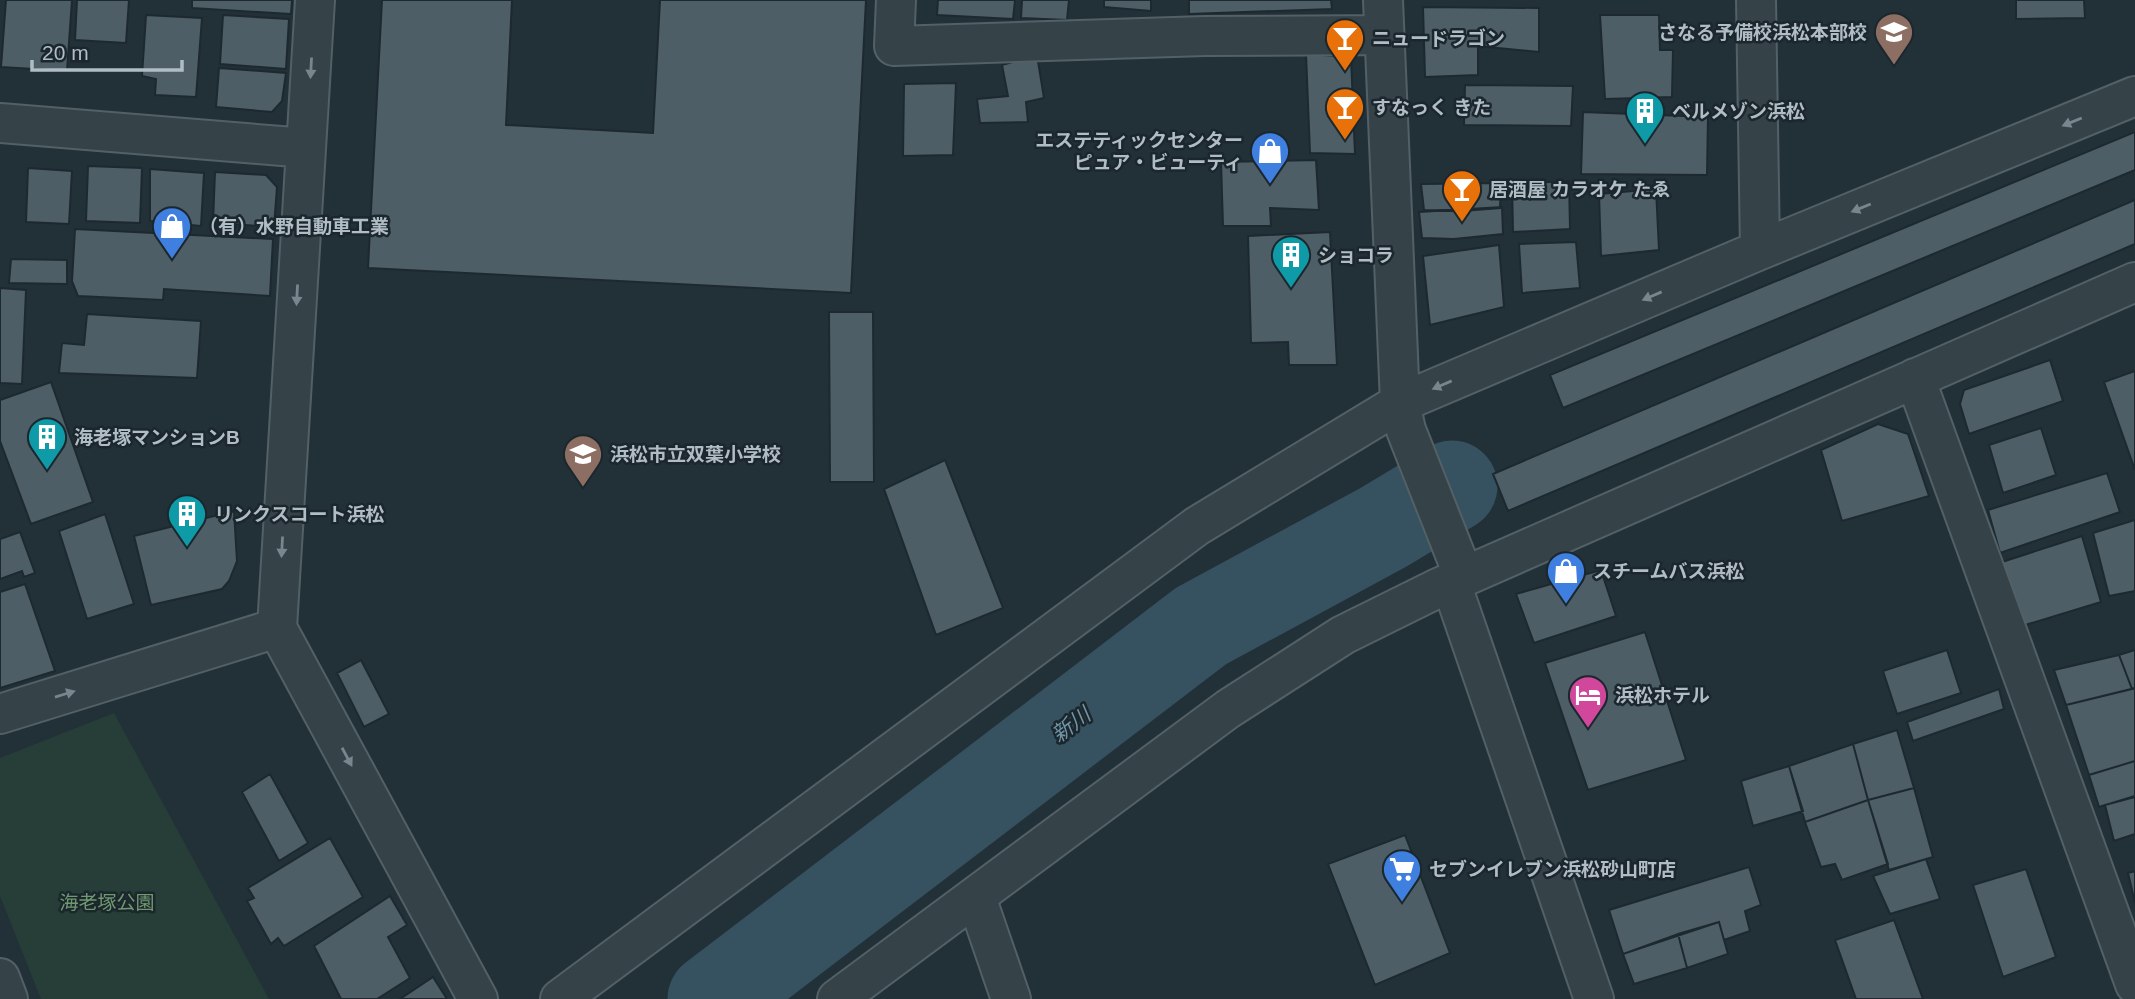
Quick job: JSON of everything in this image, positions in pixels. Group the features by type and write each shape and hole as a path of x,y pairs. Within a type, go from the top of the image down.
{"street":[{"path":"315,0 277,628 478,999"},
{"path":"896,0 894,46 1205,36 1383,18 1403,417 1594,999"},
{"path":"1756,0 1760,250"},
{"path":"560,999 1197,526 1403,417 1760,250 2135,96"},
{"path":"0,123 306,148"},
{"path":"837,999 1228,709 1343,635 1455,569 1915,378 2135,282"},
{"path":"1915,378 2135,984"},
{"path":"0,714 277,628"},
{"path":"976,897 1010,999"},
{"path":"0,978 8,999"}],"green space":[{"name":"海老塚公園","path":"114,713 269,999 41,999 0,896 0,758"}],"building":[{"path":"6,0 72,0 67,71 1,67"},
{"path":"77,0 129,0 126,43 75,40"},
{"path":"192,0 292,0 291,14 192,8"},
{"path":"382,0 512,0 506,125 653,133 660,0 866,0 851,293 368,268"},
{"path":"938,0 1015,0 1013,19 937,15"},
{"path":"1022,0 1069,0 1067,20 1021,18"},
{"path":"1104,0 1151,0 1151,11 1104,7"},
{"path":"1189,0 1331,0 1332,9 1189,14"},
{"path":"2016,0 2084,0 2085,18 2016,19"},
{"path":"1423,7 1539,8 1539,52 1478,46 1478,75 1425,77"},
{"path":"146,15 202,18 196,97 155,95 156,79 142,76"},
{"path":"223,15 289,19 286,69 220,64"},
{"path":"1600,15 1659,15 1660,50 1673,50 1672,97 1605,99"},
{"path":"1306,54 1351,57 1355,154 1310,153"},
{"path":"1037,55 1044,98 1026,102 1028,122 980,123 977,99 1008,96 1002,65"},
{"path":"219,68 286,73 282,101 272,112 216,107"},
{"path":"956,83 953,155 903,156 904,84"},
{"path":"1465,85 1573,86 1571,126 1464,125"},
{"name":"ベルメゾン浜松","path":"1583,112 1708,117 1707,175 1581,174"},
{"path":"2135,132 2135,170 1563,408 1550,375"},
{"name":"エステティックセンター ピュア・ビューティ","path":"1316,160 1319,210 1270,208 1271,226 1223,226 1221,162"},
{"path":"88,166 142,168 140,223 86,221"},
{"path":"28,168 72,171 69,224 26,222"},
{"path":"150,169 204,173 201,226 150,221"},
{"path":"215,172 266,175 277,187 274,227 213,223"},
{"path":"1569,181 1570,229 1513,232 1512,184"},
{"path":"1501,183 1500,208 1424,210 1421,184"},
{"path":"1656,189 1659,250 1601,256 1599,194"},
{"path":"2135,200 2135,244 1508,511 1493,474"},
{"name":"居酒屋 カラオケ たゑ","path":"1502,207 1503,234 1454,239 1422,238 1419,212"},
{"name":"（有）水野自動車工業","path":"75,229 273,239 270,296 164,289 163,300 78,296 72,281"},
{"name":"ショコラ","path":"1330,232 1337,365 1289,365 1288,342 1251,343 1248,236"},
{"path":"1576,242 1580,288 1522,293 1519,244"},
{"path":"1499,245 1504,307 1430,325 1423,256"},
{"path":"11,259 67,260 67,284 9,283"},
{"path":"0,288 26,290 22,384 0,383"},
{"path":"829,312 873,312 874,482 830,482"},
{"path":"87,314 201,321 197,378 59,373 62,343 84,345"},
{"path":"2050,360 2063,401 1969,434 1960,404 1964,390"},
{"path":"2135,371 2135,470 2104,382"},
{"name":"海老塚マンションB","path":"51,382 93,502 31,524 0,441 0,400"},
{"path":"1878,424 1908,434 1929,496 1842,521 1821,450"},
{"path":"2041,428 2056,475 2003,493 1989,445"},
{"path":"945,460 1003,608 936,635 884,489"},
{"path":"2107,473 2120,512 2000,553 1988,510"},
{"name":"リンクスコート浜松","path":"234,511 237,561 229,581 222,589 151,605 134,536"},
{"path":"105,514 134,604 87,619 59,531"},
{"path":"2135,520 2135,591 2109,596 2093,533"},
{"path":"20,532 35,573 24,577 22,571 0,579 0,539"},
{"path":"2082,536 2101,602 2022,626 2002,562"},
{"name":"スチームバス浜松","path":"1601,570 1616,616 1534,643 1516,594"},
{"path":"25,584 55,671 0,688 0,592"},
{"path":"1645,632 1686,760 1588,790 1545,663"},
{"path":"1947,650 1961,693 1897,714 1883,671"},
{"path":"2135,650 2135,688 2132,689 2119,655"},
{"path":"2119,655 2132,689 2066,705 2054,670"},
{"path":"361,660 389,714 364,727 337,673"},
{"path":"2135,688 2135,761 2089,775 2066,705"},
{"path":"1999,689 2004,709 1913,741 1907,722"},
{"path":"1897,730 1914,788 1868,800 1853,744"},
{"path":"1853,744 1868,800 1805,822 1789,766"},
{"path":"2135,761 2135,796 2099,807 2089,775"},
{"path":"1789,766 1803,811 1753,826 1741,781"},
{"path":"270,774 308,843 279,861 242,792"},
{"path":"1914,788 1933,857 1889,870 1868,800"},
{"path":"2135,797 2135,834 2114,841 2105,805"},
{"path":"1868,800 1888,864 1842,880 1835,864 1821,867 1805,822"},
{"path":"1405,835 1450,953 1375,985 1328,864"},
{"path":"330,838 363,897 284,946 278,938 271,944 247,901 254,898 248,888"},
{"path":"1926,859 1940,899 1890,914 1873,876"},
{"path":"1749,867 1761,905 1745,911 1750,931 1724,940 1719,922 1623,954 1609,910"},
{"path":"2026,869 2056,957 2003,977 1973,885"},
{"path":"2135,871 2135,903 2128,873"},
{"path":"390,896 407,925 388,937 410,978 377,999 341,999 314,946"},
{"path":"1894,920 1923,999 1856,999 1835,940"},
{"path":"1719,922 1728,954 1687,968 1678,934"},
{"path":"1678,934 1687,968 1634,984 1623,954"},
{"path":"433,977 447,999 400,999"}],"waterway":[{"name":"新川","path":"713,999 1201,626 1384,527 1452,486"}],"place":[{"name":"さなる予備校浜松本部校","path":"1894,66"},
{"name":"ニュードラゴン","path":"1345,72"},
{"name":"すなっく きた","path":"1345,141"},
{"name":"ベルメゾン浜松","path":"1645,145"},
{"name":"エステティックセンター ピュア・ビューティ","path":"1270,185"},
{"name":"居酒屋 カラオケ たゑ","path":"1462,223"},
{"name":"（有）水野自動車工業","path":"172,260"},
{"name":"ショコラ","path":"1291,289"},
{"name":"海老塚マンションB","path":"47,471"},
{"name":"浜松市立双葉小学校","path":"583,488"},
{"name":"リンクスコート浜松","path":"187,548"},
{"name":"スチームバス浜松","path":"1566,605"},
{"name":"浜松ホテル","path":"1588,729"},
{"name":"セブンイレブン浜松砂山町店","path":"1402,903"}]}
